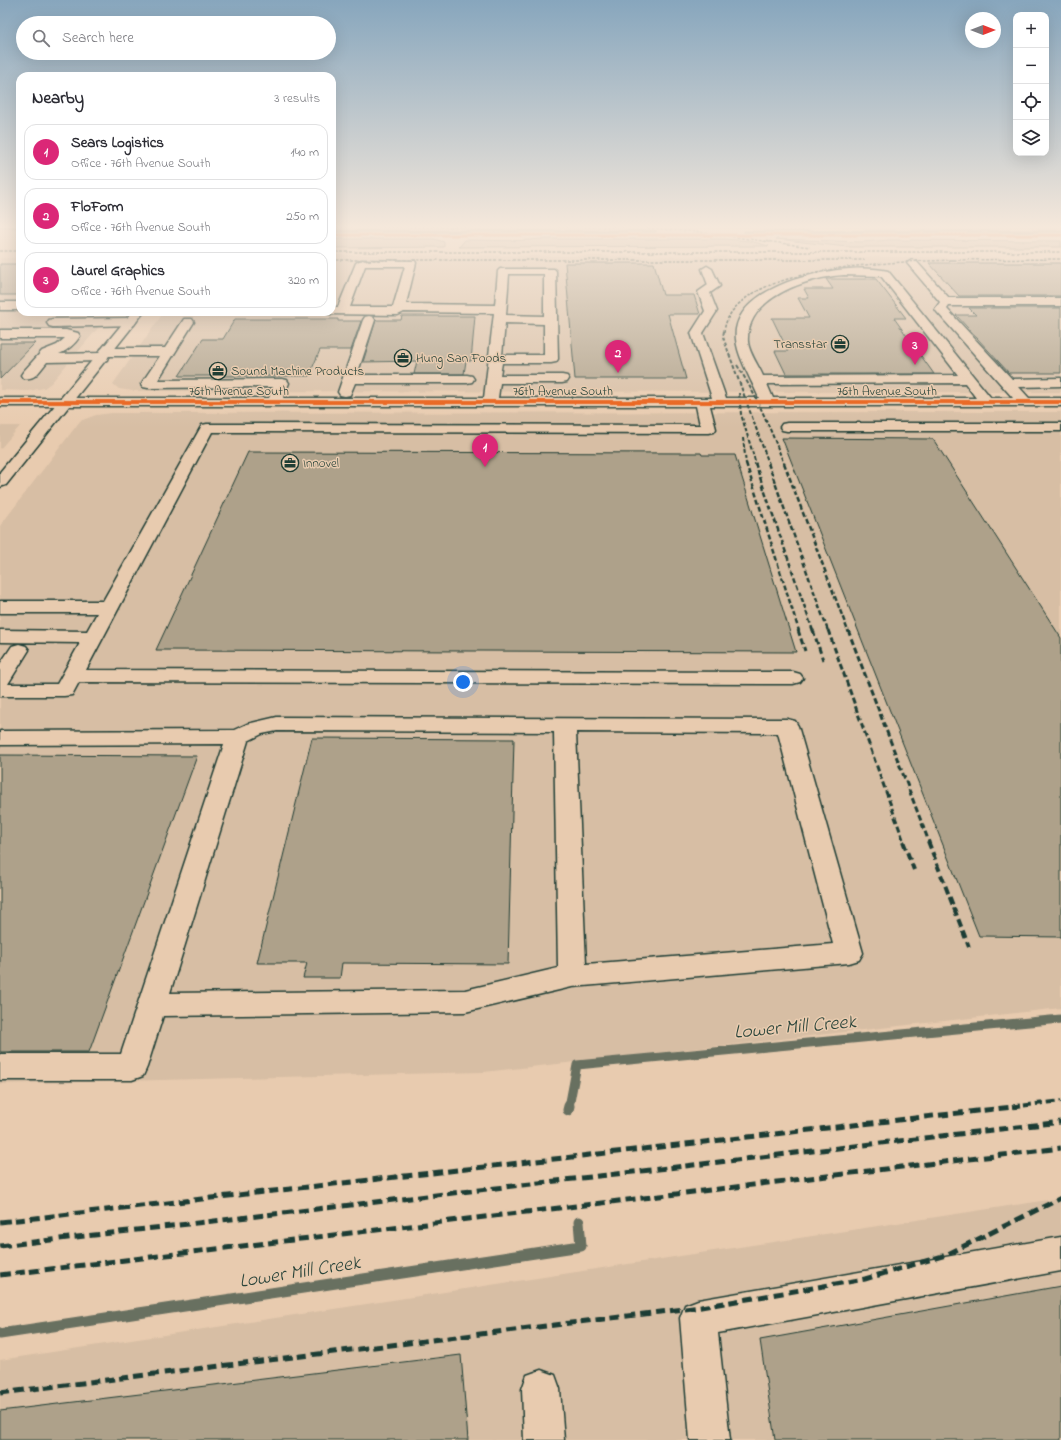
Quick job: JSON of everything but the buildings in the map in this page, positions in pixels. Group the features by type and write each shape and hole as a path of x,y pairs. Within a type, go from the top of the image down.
{"street":[{"path":"346,293 337,312 398,311 403,293"},
{"path":"491,402 501,293"},
{"path":"495,359 551,359 550,293"},
{"path":"704,293 711,311 697,333 720,402"},
{"path":"768,402 742,344 742,332 745,318 756,306 774,293"},
{"path":"900,293 986,402"},
{"path":"938,293 946,302 1061,302"},
{"path":"946,302 941,309 1025,402"},
{"path":"0,306 16,306"},
{"path":"399,308 499,314 550,320"},
{"path":"0,482 135,316"},
{"path":"342,402 369,320"},
{"path":"0,323 130,322"},
{"path":"188,322 148,384 282,383 274,402"},
{"path":"0,334 66,334 74,336 62,348 47,354 28,375"},
{"path":"44,358 169,352"},
{"path":"349,379 467,379"},
{"path":"417,402 422,379"},
{"path":"493,379 562,379"},
{"path":"758,380 969,379"},
{"path":"202,402 212,383"},
{"path":"1007,383 1060,384"},
{"name":"76th Avenue South","path":"0,402 1061,402"},
{"path":"0,690 64,690 207,428 709,429 702,402"},
{"path":"805,402 817,427"},
{"path":"788,427 1061,427"},
{"path":"0,607 109,607"},
{"path":"0,636 93,637"},
{"path":"0,680 19,650"},
{"path":"72,676 793,678"},
{"path":"0,738 238,737 255,729 276,724 787,726 849,953 572,976 465,1001 152,1005"},
{"path":"565,725 572,976"},
{"path":"0,1067 132,1067 238,737"},
{"path":"710,1440 698,1318 1061,1254"},
{"path":"541,1389 544,1440"}],"shaded area":[{"path":"0,293 16,293 16,316 108,316 51,383 44,388 28,391 0,390"},
{"path":"336,293 1061,293 1061,392 133,391 119,389 113,384 161,316 336,316"},
{"path":"1061,412 1061,1008 484,1072 0,1084 0,526 80,421 96,415 112,413"},
{"path":"0,426 20,426 0,449"},
{"path":"1061,1198 1061,1440 0,1440 0,1360"}],"waterway":[{"name":"Lower Mill Creek","path":"569,1107 577,1065 1061,1019"},
{"name":"Lower Mill Creek","path":"568,1110 569,1106"},
{"name":"Lower Mill Creek","path":"0,1334 581,1246 579,1222"}],"railway":[{"path":"724,332 734,309 754,293"},
{"path":"724,331 723,337 769,464"},
{"path":"737,365 763,413 784,464"},
{"path":"739,393 741,414 756,464"},
{"path":"743,438 746,464"},
{"path":"746,463 799,631"},
{"path":"755,463 813,631"},
{"path":"768,463 828,631"},
{"path":"784,463 848,631"},
{"path":"798,630 805,651"},
{"path":"813,630 823,660"},
{"path":"828,630 904,842"},
{"path":"848,630 929,842"},
{"path":"903,841 914,870"},
{"path":"928,841 969,947"},
{"path":"1012,1107 1061,1101"},
{"path":"0,1222 1021,1106"},
{"path":"0,1246 1061,1122"},
{"path":"0,1275 1061,1148"},
{"path":"0,1393 701,1307 865,1279 946,1255 1061,1198"}],"cycle path":[{"path":"0,402 1061,402"}],"place":[{"name":"Transstar","path":"840,344"},
{"name":"Hung San Foods","path":"403,358"},
{"name":"Laurel Graphics","path":"915,365"},
{"name":"Sound Machine Products","path":"218,371"},
{"name":"FloForm","path":"618,373"},
{"name":"Innovel","path":"290,463"},
{"name":"Sears Logistics","path":"485,467"}]}
